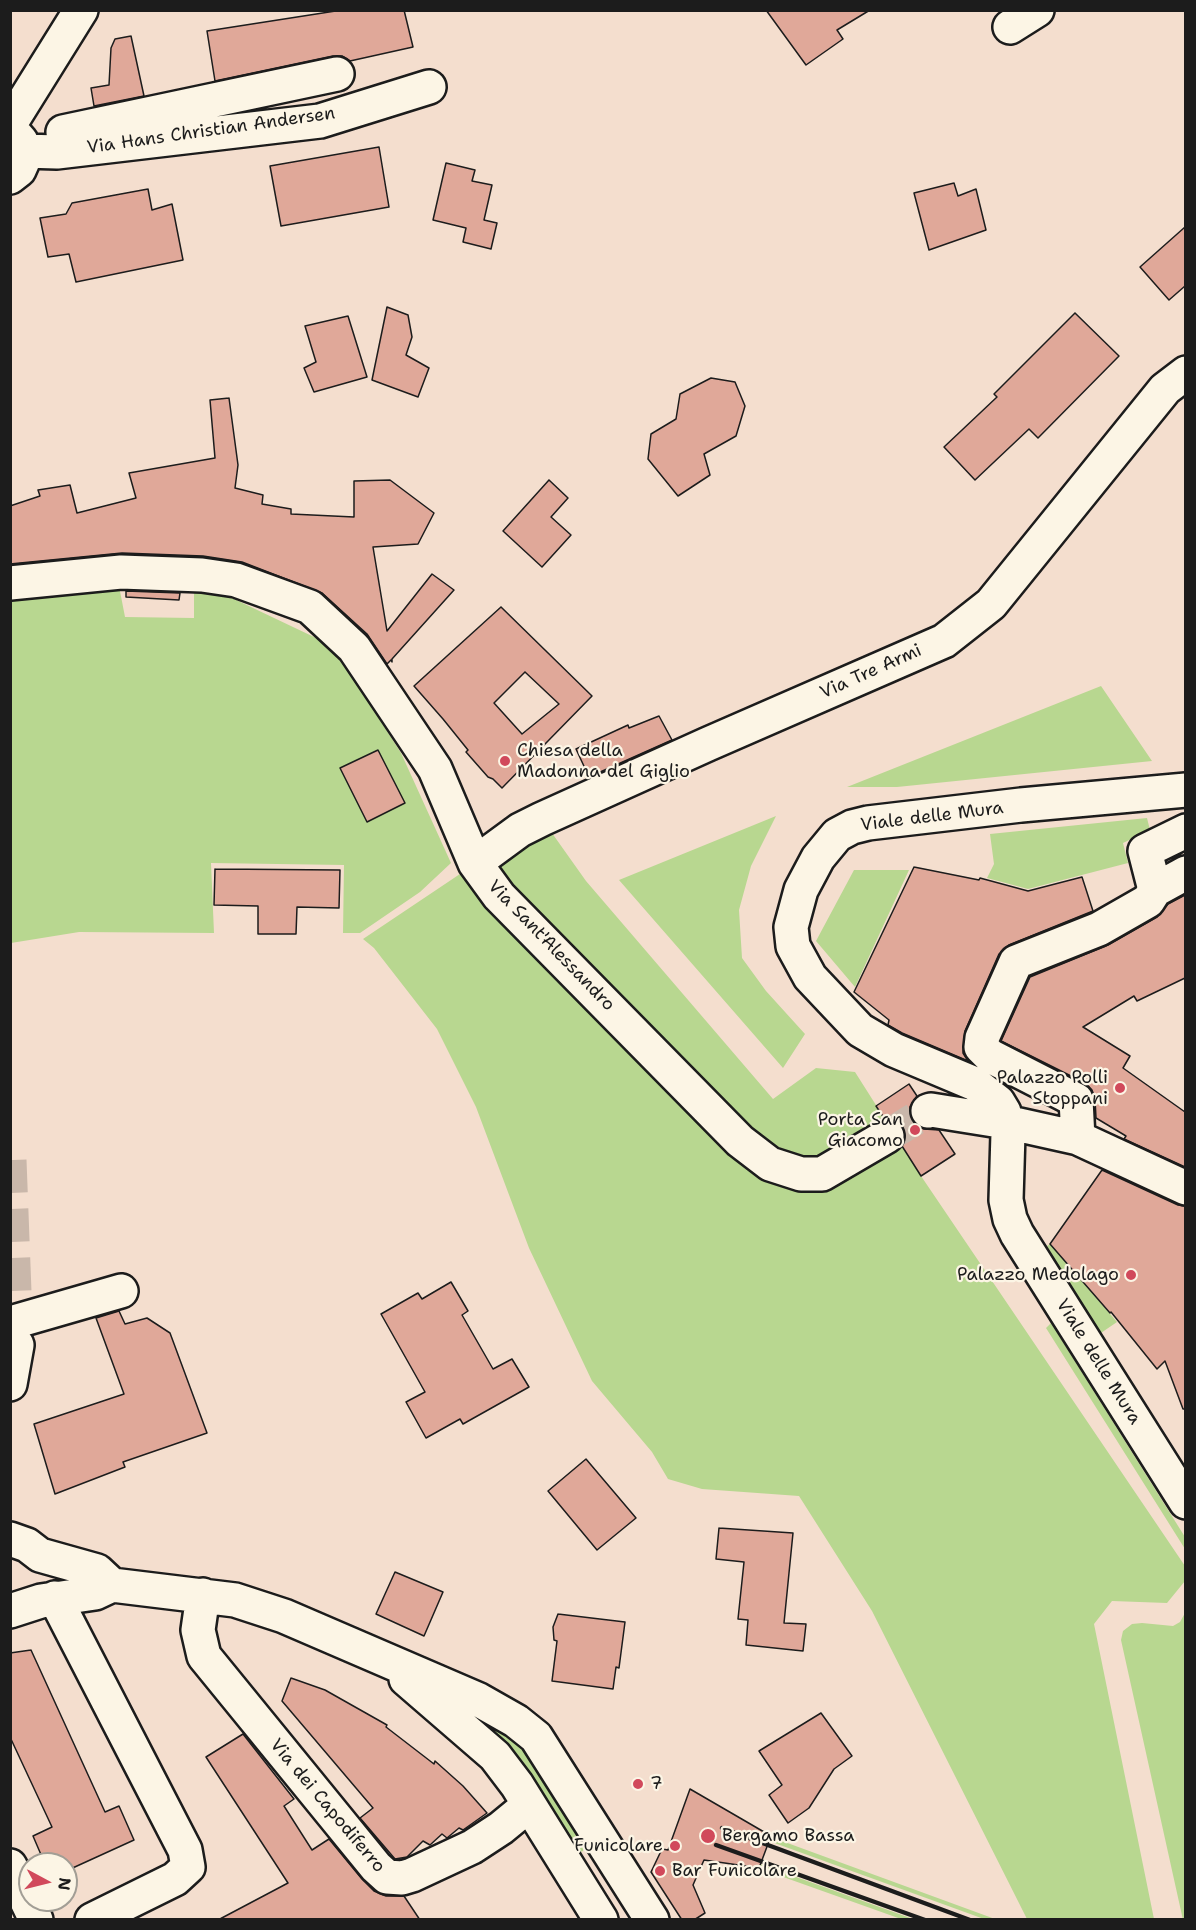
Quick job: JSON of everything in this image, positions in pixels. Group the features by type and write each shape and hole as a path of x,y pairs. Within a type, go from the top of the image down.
{"street":[{"path":"15,145 81,10"},
{"path":"1010,27 1038,10"},
{"path":"15,145 337,74"},
{"name":"Via Hans Christian Andersen","path":"15,145 57,152 320,121 429,87"},
{"name":"Via Tre Armi","path":"475,863 520,830 542,819 944,641 991,604 1164,389 1185,373"},
{"name":"Via Sant'Alessandro","path":"10,583 121,572 202,575 236,580 310,607 354,648 435,769 475,863 499,896 740,1141 770,1164 801,1174 822,1174 887,1136"},
{"name":"Viale delle Mura","path":"1185,790 1021,805 868,823 852,827 837,835 810,870 801,890 791,927 793,946 810,978 860,1030 894,1050 975,1084 998,1102 1006,1122 1006,1200 1010,1219 1017,1234 1185,1502"},
{"path":"1152,896 1145,851 1185,831"},
{"path":"1078,1138 1076,1100 990,1056 981,1047 982,1038 1016,962 1099,929 1185,873"},
{"path":"928,1112 932,1110 1006,1122 1078,1138 1185,1188"},
{"path":"10,1384 14,1334 121,1291"},
{"path":"20,1539 40,1555 97,1571 112,1585"},
{"path":"17,1609 33,1597 41,1580 40,1567 20,1539"},
{"path":"17,1609 55,1598 95,1593 112,1585 235,1600 284,1616 479,1700 516,1721 536,1737 652,1920"},
{"name":"Via dei Capodiferro","path":"203,1595 198,1630 204,1656 376,1867 387,1877 402,1878 412,1875 472,1847 501,1828 529,1805"},
{"path":"55,1598 185,1850 188,1867 175,1879 92,1920"},
{"path":"378,1658 495,1756 517,1785 601,1920"},
{"path":"578,1885 615,1860"},
{"path":"10,1866 36,1920"}],"green space":[{"path":"119,586 125,617 194,618 194,590 232,598 333,646 401,753 451,863 420,892 360,933 343,933 344,865 211,863 214,933 79,932 11,943 11,597"},
{"path":"1101,686 1152,761 897,787 847,787"},
{"path":"776,816 751,866 739,910 742,958 766,991 805,1034 783,1068 619,880"},
{"path":"1147,818 1150,830 1123,843 1128,863 1028,889 987,878 994,864 990,834"},
{"path":"542,819 586,881 773,1099 816,1068 855,1072 921,1176 1185,1566 1185,1581 1167,1603 1112,1601 1094,1624 1154,1919 1027,1919 872,1611 799,1496 702,1489 668,1479 652,1452 592,1381 529,1248 476,1107 437,1029 374,948 363,939"},
{"path":"854,870 909,870 855,987 816,941"},
{"path":"1050,1244 1117,1322 1098,1335 1047,1246"},
{"path":"1051,1323 1185,1537 1185,1549 1046,1328"},
{"path":"1185,1613 1186,1919 1183,1920 1121,1640 1123,1631 1132,1624 1173,1626 1180,1622"},
{"path":"470,1707 527,1749 587,1842 583,1851 575,1854 468,1708"},
{"path":"771,1837 995,1919 984,1919 769,1841"},
{"path":"760,1864 913,1919 901,1919 758,1868"}],"building":[{"path":"342,10 404,10 413,47 350,61 342,56 333,56 215,81 207,31"},
{"path":"766,10 870,10 837,30 843,39 806,65"},
{"path":"131,36 144,96 94,106 91,88 109,85 111,48 115,39"},
{"path":"379,147 389,207 281,226 270,166"},
{"path":"446,163 475,170 472,181 492,185 484,220 497,223 491,249 463,242 466,228 433,220"},
{"path":"954,183 958,196 976,189 986,230 929,250 914,193"},
{"path":"148,189 152,210 172,204 183,260 76,282 69,254 48,257 40,218 66,214 72,203"},
{"path":"1185,227 1185,286 1169,300 1140,267"},
{"path":"387,307 408,315 412,337 406,355 429,368 418,397 372,380"},
{"path":"1075,313 1119,356 1038,438 1029,429 975,480 944,447 997,397 994,394"},
{"path":"348,316 367,377 314,392 304,368 316,362 305,326"},
{"path":"711,378 735,382 745,406 736,436 704,454 710,475 678,496 648,459 651,434 676,419 680,394"},
{"path":"229,398 238,465 235,488 263,495 262,504 291,509 291,514 354,517 354,481 390,480 434,513 418,544 373,547 387,631 432,574 454,590 392,659 392,662 391,660 387,664 367,634 322,593 242,562 203,556 122,553 10,564 10,506 40,496 38,490 70,485 77,513 136,498 129,473 215,458 210,400"},
{"path":"549,480 568,498 551,517 571,535 542,567 503,531"},
{"path":"126,591 180,593 179,600 126,597"},
{"path":"501,607 592,696 502,788 488,777 466,752 468,750 414,686","holes":["525,672 559,704 522,734 494,703"]},
{"path":"659,716 672,740 589,777 576,749 628,725 629,728"},
{"path":"378,750 405,803 367,822 340,768"},
{"path":"914,867 979,880 980,878 1028,891 1082,877 1093,911 1009,945 999,954 965,1031 963,1053 968,1061 888,1025 889,1020 854,992"},
{"path":"215,869 340,870 339,908 297,907 296,934 258,934 258,906 214,905"},
{"path":"1185,895 1185,978 1137,1001 1134,996 1083,1027 1130,1056 1123,1068 1185,1112 1185,1167 1124,1139 1126,1136 1096,1118 1095,1099 1092,1090 1085,1083 1001,1041 1030,977 1108,945 1157,917 1168,904"},
{"name":"Porta San Giacomo","path":"909,1084 917,1096 910,1107 910,1117 916,1125 924,1129 939,1130 955,1154 921,1176 902,1146 906,1136 903,1126 896,1119 884,1118 876,1106"},
{"name":"Palazzo Medolago","path":"1102,1170 1178,1205 1185,1206 1185,1409 1183,1409 1165,1361 1157,1369 1111,1312 1050,1244"},
{"path":"451,1282 468,1311 462,1315 493,1369 512,1359 529,1387 463,1424 460,1419 426,1438 406,1402 425,1392 381,1314 418,1293 422,1299"},
{"path":"119,1311 125,1324 147,1318 170,1333 207,1433 123,1462 125,1467 55,1494 34,1424 124,1394 96,1318"},
{"path":"586,1459 636,1518 597,1550 548,1491"},
{"path":"719,1528 793,1533 784,1623 806,1624 803,1651 746,1645 748,1620 738,1619 744,1562 716,1559"},
{"path":"395,1572 443,1592 424,1636 376,1614"},
{"path":"558,1614 625,1622 619,1668 616,1667 613,1689 552,1681 557,1641 554,1640 553,1627"},
{"path":"31,1650 105,1812 119,1806 134,1840 78,1866 78,1852 40,1852 33,1836 52,1827 10,1737 10,1653"},
{"path":"291,1678 325,1690 387,1725 386,1727 434,1764 435,1761 463,1786 487,1813 463,1830 459,1828 447,1838 442,1834 430,1845 423,1841 407,1857 395,1859 360,1818 373,1808 282,1701"},
{"path":"821,1713 852,1756 834,1769 809,1808 788,1823 769,1795 782,1785 759,1751"},
{"path":"243,1734 294,1799 284,1806 312,1850 329,1839 374,1891 386,1896 404,1896 420,1920 218,1920 288,1883 206,1757"},
{"path":"690,1789 771,1836 759,1868 704,1860 693,1885 705,1913 694,1920 682,1920 651,1872 662,1849 668,1850"}],"tunnel":[{"path":"887,1136 928,1111"},
{"path":"10,1160 17,1345"}],"railway":[{"path":"722,1828 970,1920"},
{"path":"716,1845 925,1920"}],"place":[{"name":"Chiesa della Madonna del Giglio","path":"505,761"},
{"name":"Palazzo Polli Stoppani","path":"1120,1088"},
{"name":"Porta San Giacomo","path":"915,1130"},
{"name":"Palazzo Medolago","path":"1131,1275"},
{"name":"7","path":"638,1784"},
{"name":"Bergamo Bassa","path":"708,1836"},
{"name":"Funicolare","path":"675,1846"},
{"name":"Bar Funicolare","path":"660,1871"}]}
